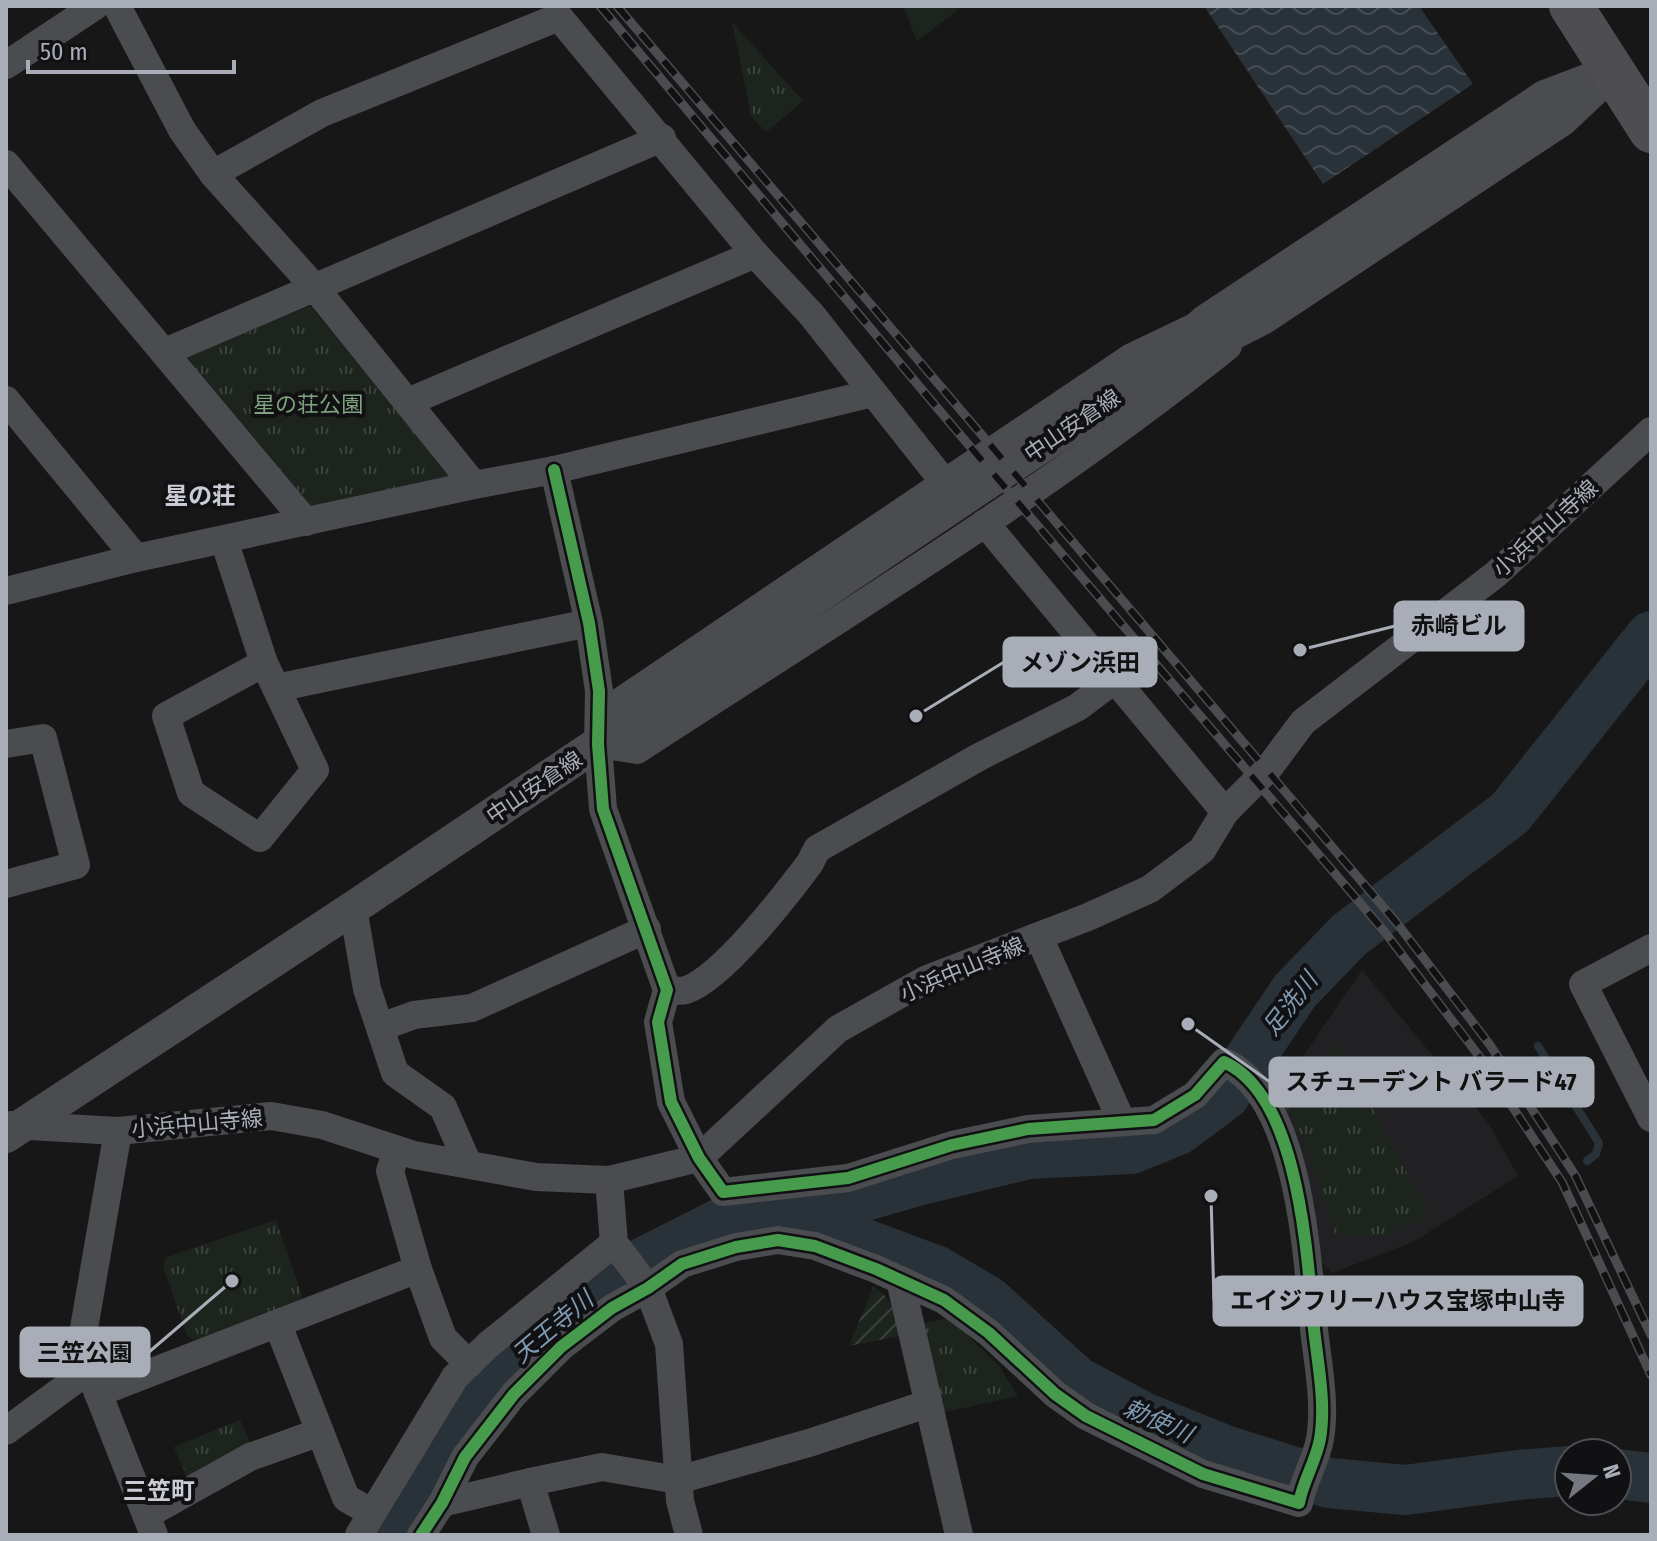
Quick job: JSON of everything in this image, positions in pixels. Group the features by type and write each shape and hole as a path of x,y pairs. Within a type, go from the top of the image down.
{"highway":[{"path":"1571,6 1651,131"}],"street":[{"path":"6,65 95,6"},
{"path":"117,6 182,130 213,174 316,289 474,485"},
{"path":"213,174 322,113 559,17 755,254 811,314 944,482"},
{"name":"中山安倉線","path":"11,1129 353,908 1140,380 1262,318 1562,119 1614,70"},
{"name":"中山安倉線","path":"1140,380 1205,322 1545,97 1614,70"},
{"path":"165,352 662,138"},
{"path":"6,164 306,522"},
{"path":"408,402 755,254"},
{"path":"598,744 637,750 985,523 1162,399 1262,318"},
{"path":"598,744 615,705 1130,358 1205,322"},
{"path":"6,591 136,558 554,470 873,393"},
{"path":"6,400 136,558"},
{"name":"小浜中山寺線","path":"11,1129 118,1131 271,1116 322,1125 397,1150 536,1177 609,1180 699,1158 838,1029 927,979 1039,937 1150,889 1202,850 1225,812 1268,769 1303,722 1496,574 1651,431"},
{"path":"421,1535 442,1503 465,1457 514,1394 561,1347 645,1284 682,1264 736,1247 778,1240 815,1246 944,1300 989,1333 1055,1394 1109,1429 1203,1474 1299,1503 1320,1439 1321,1399 1301,1208 1275,1120 1240,1072 1224,1062 1195,1095 1154,1120 1028,1129 952,1145 848,1178 723,1192 699,1158 671,1102 658,1022 667,990 603,809 598,744 599,691 589,623 554,470"},
{"path":"985,523 1225,812"},
{"path":"224,540 270,675 315,770 260,838 191,793 166,716 270,675 589,623"},
{"path":"667,990 683,991 698,984 751,936 810,863 817,849 979,757 1078,707 1114,680"},
{"path":"6,744 43,738 76,865 6,884"},
{"path":"353,908 367,989 395,1073 443,1107 468,1164"},
{"path":"381,1027 414,1015 472,1008 647,929"},
{"path":"1039,937 1122,1122"},
{"path":"1651,948 1583,984 1651,1118"},
{"path":"118,1131 82,1340 94,1382 150,1525 250,1457 320,1432"},
{"path":"397,1150 390,1171 418,1269 443,1338 469,1364"},
{"path":"609,1180 617,1246 645,1284 669,1344 680,1501 689,1535"},
{"path":"278,1325 346,1498 369,1528 455,1377 548,1295 617,1246"},
{"path":"6,1431 94,1382 278,1325 418,1269"},
{"path":"900,1280 959,1535"},
{"path":"442,1503 602,1467 678,1480 809,1443 927,1404"},
{"path":"530,1482 546,1535"}],"shaded area":[{"path":"1362,970 1489,1124 1518,1176 1413,1242 1332,1273 1321,1262 1314,1205 1300,1158 1274,1099"}],"green space":[{"path":"903,6 963,6 917,41"},
{"path":"732,22 803,101 766,132 751,116"},
{"name":"星の荘公園","path":"310,306 451,476 308,507 185,357"},
{"path":"1338,1045 1430,1215 1384,1236 1335,1235 1310,1157 1283,1100"},
{"path":"276,1220 302,1296 294,1309 197,1342 187,1336 163,1266 167,1257"},
{"path":"873,1287 889,1302 900,1336 849,1346"},
{"path":"950,1318 999,1366 1018,1396 944,1412 924,1323"},
{"path":"240,1420 252,1447 188,1480 174,1447"}],"water":[{"path":"1204,6 1419,6 1473,84 1323,184"}],"waterway":[{"name":"足洗川","path":"383,1535 473,1393 610,1279 723,1222 793,1217 917,1181 1028,1154 1131,1149 1178,1130 1225,1095 1295,991 1349,935 1510,813 1651,636"},
{"path":"1538,1046 1599,1143 1596,1154 1587,1161"},
{"name":"勅使川","path":"793,1217 937,1271 988,1301 1076,1381 1143,1417 1222,1449 1329,1483 1405,1490 1553,1472"},
{"name":"勅使川","path":"1633,1476 1651,1478"}],"railway":[{"path":"600,6 950,423 1384,931 1479,1056 1562,1182 1651,1375"},
{"path":"617,6 1396,922 1490,1045 1575,1175 1651,1335"}],"cycle path":[{"path":"421,1535 442,1503 465,1457 514,1394 561,1347 612,1308 682,1264 736,1247 778,1240 815,1246 944,1300 989,1333 1055,1394 1086,1416 1203,1474 1299,1503 1320,1439 1321,1384 1308,1262 1295,1181 1284,1142 1269,1108 1249,1080 1224,1062 1195,1095 1154,1120 1028,1129 952,1145 848,1178 723,1192 699,1158 671,1102 658,1022 667,990 603,809 598,744 599,691 589,623 554,470"}],"place":[{"name":"赤崎ビル","path":"1300,650"},
{"name":"メゾン浜田","path":"916,716"},
{"name":"スチューデント バラード47","path":"1188,1024"},
{"name":"エイジフリーハウス宝塚中山寺","path":"1211,1196"},
{"name":"三笠公園","path":"232,1281"}],"district":[{"name":"星の荘","path":"200,496"},
{"name":"三笠町","path":"159,1491"}],"water label":[{"name":"天王寺川","path":"553,1327"}]}
